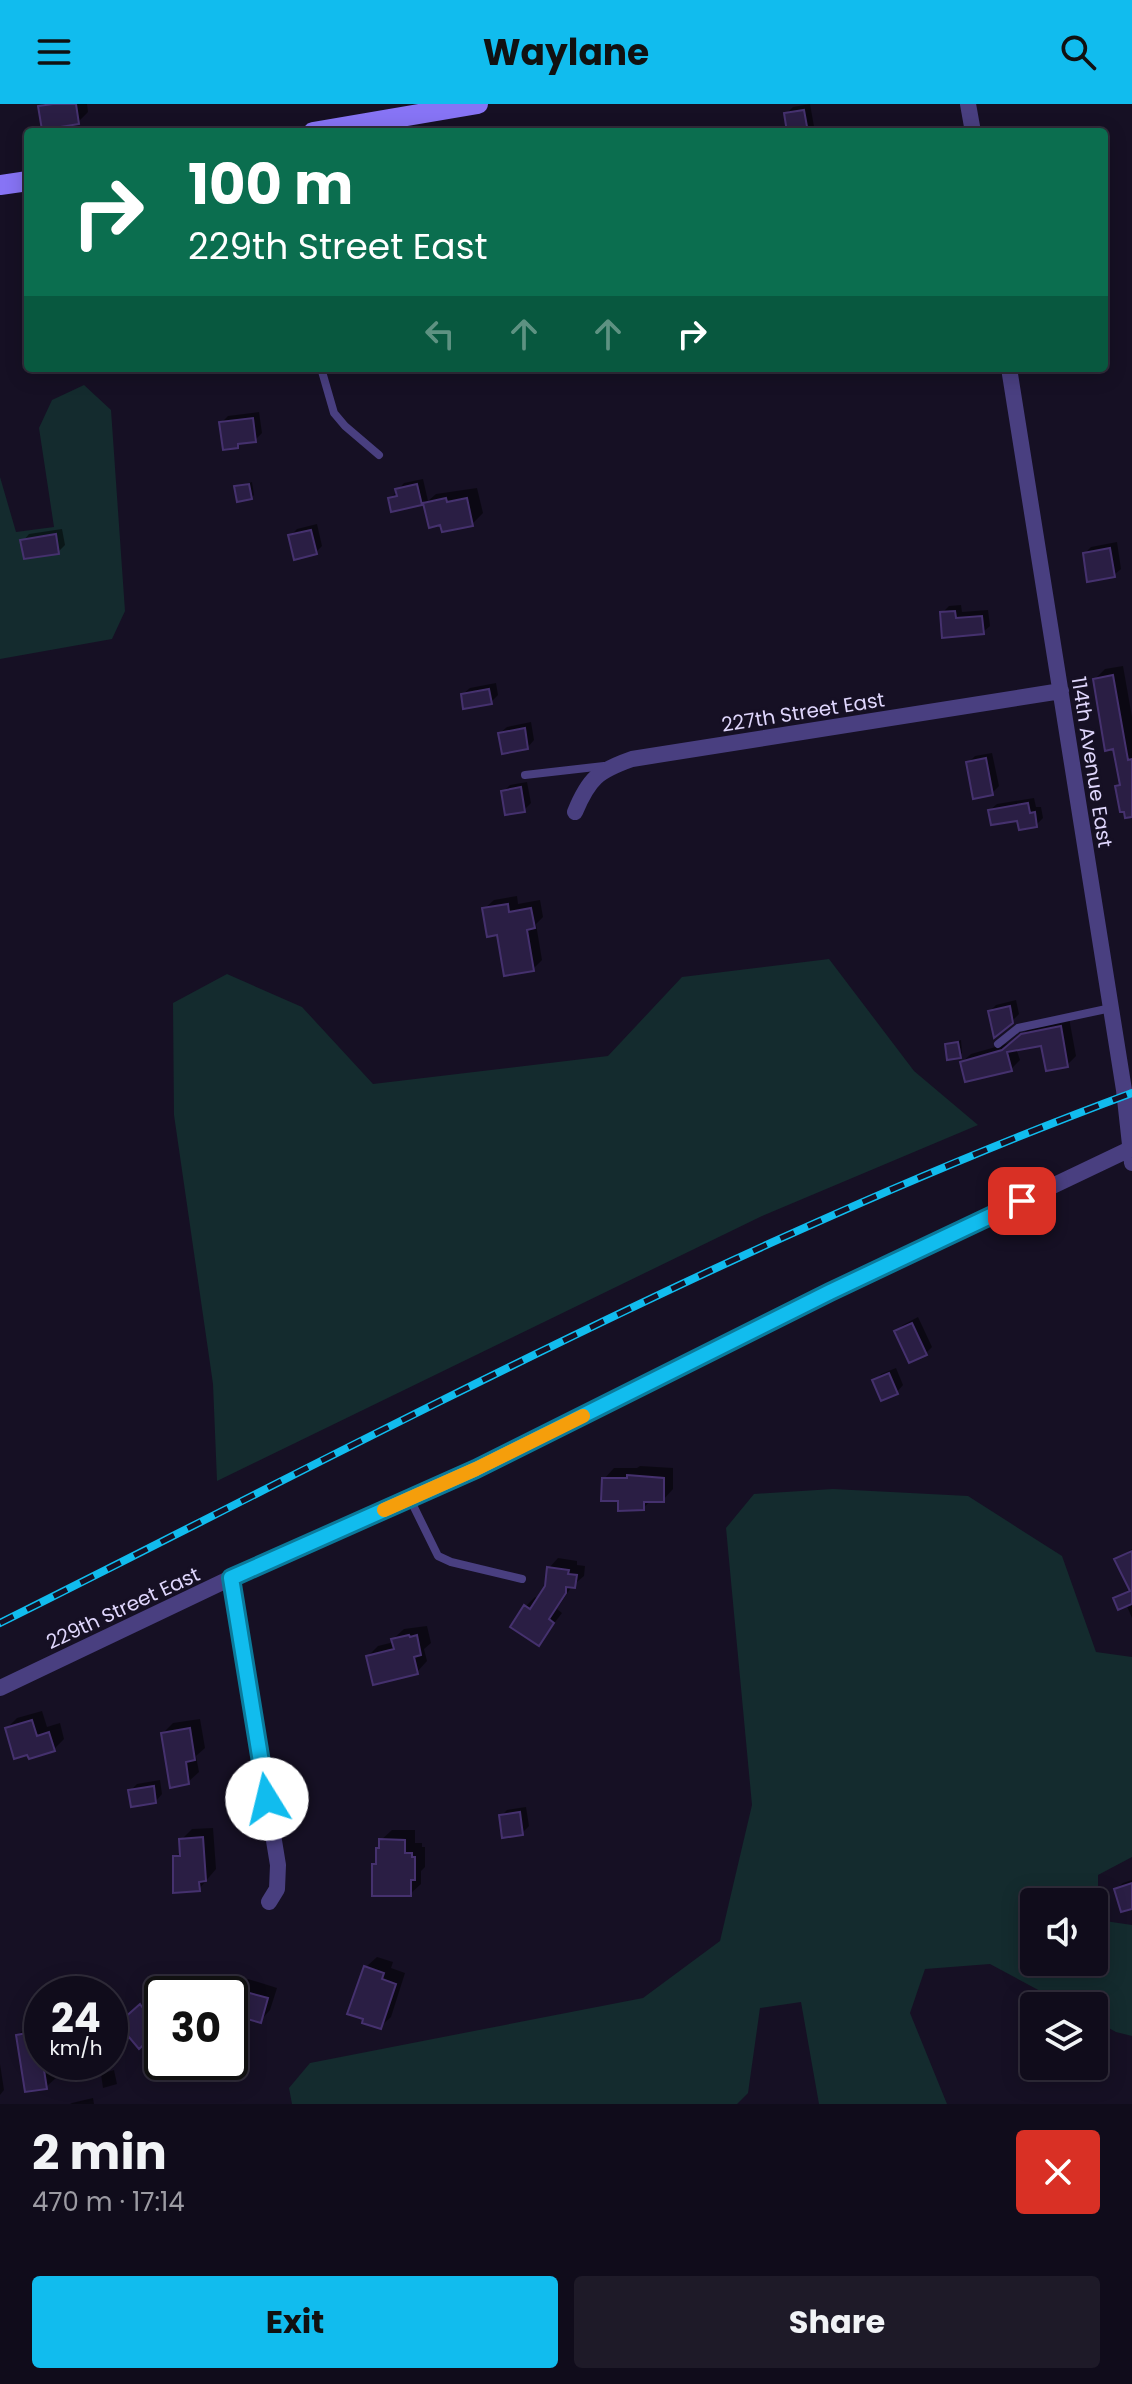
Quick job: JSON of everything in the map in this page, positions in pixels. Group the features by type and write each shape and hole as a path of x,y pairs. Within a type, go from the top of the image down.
{"main road":[{"path":"337,128 478,104"},
{"path":"0,185 24,182"}],"street":[{"path":"968,104 972,128"},
{"name":"114th Avenue East","path":"1010,372 1111,1008 1131,1156"},
{"name":"227th Street East","path":"575,812 591,781 600,772 632,759 1061,691"},
{"name":"229th Street East","path":"0,1688 231,1578 476,1469 830,1292 1131,1156"},
{"path":"231,1578 278,1865 277,1889 269,1902"}],"lane":[{"path":"322,372 334,413 379,455"},
{"path":"525,775 617,765"},
{"path":"998,1044 1018,1028 1111,1008"},
{"path":"409,1498 438,1556 522,1579"}],"green space":[{"path":"84,385 111,410 125,611 112,639 0,659 0,477 16,532 54,527 39,428 52,400"},
{"path":"829,959 914,1071 978,1125 762,1216 217,1481 213,1384 174,1115 173,1003 227,974 302,1007 373,1084 608,1056 682,977"},
{"path":"833,1489 968,1496 1062,1556 1096,1652 1132,1657 1132,1857 1098,1875 1098,1888 1020,1888 1020,1976 1108,1976 1108,1921 1132,1925 1132,2036 1108,2028 1108,1992 1042,1992 990,1964 925,1969 910,2013 947,2104 819,2104 801,2002 760,2008 748,2093 737,2104 292,2104 289,2088 310,2063 643,1998 720,1941 752,1805 726,1528 754,1494"}],"building":[{"path":"76,104 79,124 42,128 38,106"},
{"path":"804,110 807,128 786,128 784,113"},
{"path":"253,418 256,442 223,450 219,422"},
{"path":"249,484 252,499 237,502 234,486"},
{"path":"417,484 422,505 391,512 388,498 397,496 395,489"},
{"path":"446,498 447,502 467,498 473,526 442,532 440,525 429,528 423,503"},
{"path":"311,530 317,554 294,560 288,535"},
{"path":"56,534 59,554 24,559 20,540"},
{"path":"1110,548 1115,577 1087,582 1083,553"},
{"path":"955,611 956,618 982,616 984,634 942,638 940,612"},
{"path":"1113,675 1128,760 1132,759 1132,817 1125,818 1124,812 1120,812 1115,786 1120,785 1113,749 1105,751 1093,679"},
{"path":"489,689 492,704 463,709 461,694"},
{"path":"525,728 528,749 502,754 498,733"},
{"path":"986,758 993,795 973,799 966,762"},
{"path":"521,787 525,812 505,815 501,791"},
{"path":"1028,803 1030,813 1035,812 1037,827 1019,830 1017,821 991,825 988,810"},
{"path":"508,904 509,912 531,908 535,928 527,930 534,971 504,976 497,935 487,937 482,908"},
{"path":"1010,1006 1013,1023 994,1038 988,1011"},
{"path":"1061,1026 1068,1067 1046,1071 1041,1046 1007,1052 1012,1071 965,1082 960,1062 1002,1050 1021,1034"},
{"path":"958,1042 961,1058 947,1060 945,1044"},
{"path":"912,1323 927,1355 909,1363 894,1331"},
{"path":"889,1373 898,1394 881,1401 872,1380"},
{"path":"627,1475 664,1478 664,1502 644,1502 644,1510 618,1511 618,1501 601,1501 602,1478 627,1478"},
{"path":"1132,1551 1132,1604 1118,1610 1113,1598 1130,1591 1114,1559"},
{"path":"547,1567 569,1570 568,1574 577,1575 575,1588 566,1587 566,1593 549,1619 554,1623 539,1646 510,1627 524,1605 530,1609 545,1586"},
{"path":"417,1635 421,1655 414,1657 418,1674 373,1685 366,1656 394,1649 391,1639"},
{"path":"32,1720 37,1736 49,1732 55,1751 29,1759 27,1755 14,1759 5,1728"},
{"path":"190,1728 195,1760 186,1762 189,1784 170,1788 161,1733"},
{"path":"154,1786 156,1803 131,1807 128,1790"},
{"path":"520,1812 523,1835 502,1838 499,1815"},
{"path":"203,1837 206,1881 199,1882 200,1891 173,1893 173,1856 180,1856 179,1839"},
{"path":"379,1839 405,1840 405,1853 412,1853 415,1857 411,1896 372,1896 372,1864 376,1864"},
{"path":"1132,1883 1132,1909 1121,1912 1114,1889"},
{"path":"364,1966 384,1973 382,1979 396,1984 381,2029 347,2014"},
{"path":"248,1993 268,1998 261,2023 248,2019"},
{"path":"140,2004 144,2010 144,2044 139,2049 128,2038 128,2015"},
{"path":"24,2034 24,2080 46,2080 47,2089 25,2092 16,2035"}],"railway":[{"path":"0,1623 419,1412 701,1275 987,1150 1132,1093"}],"slow traffic":[{"path":"384,1510 583,1416"}],"route":[{"path":"267,1799 231,1578 476,1469 830,1292 1022,1201"}]}
